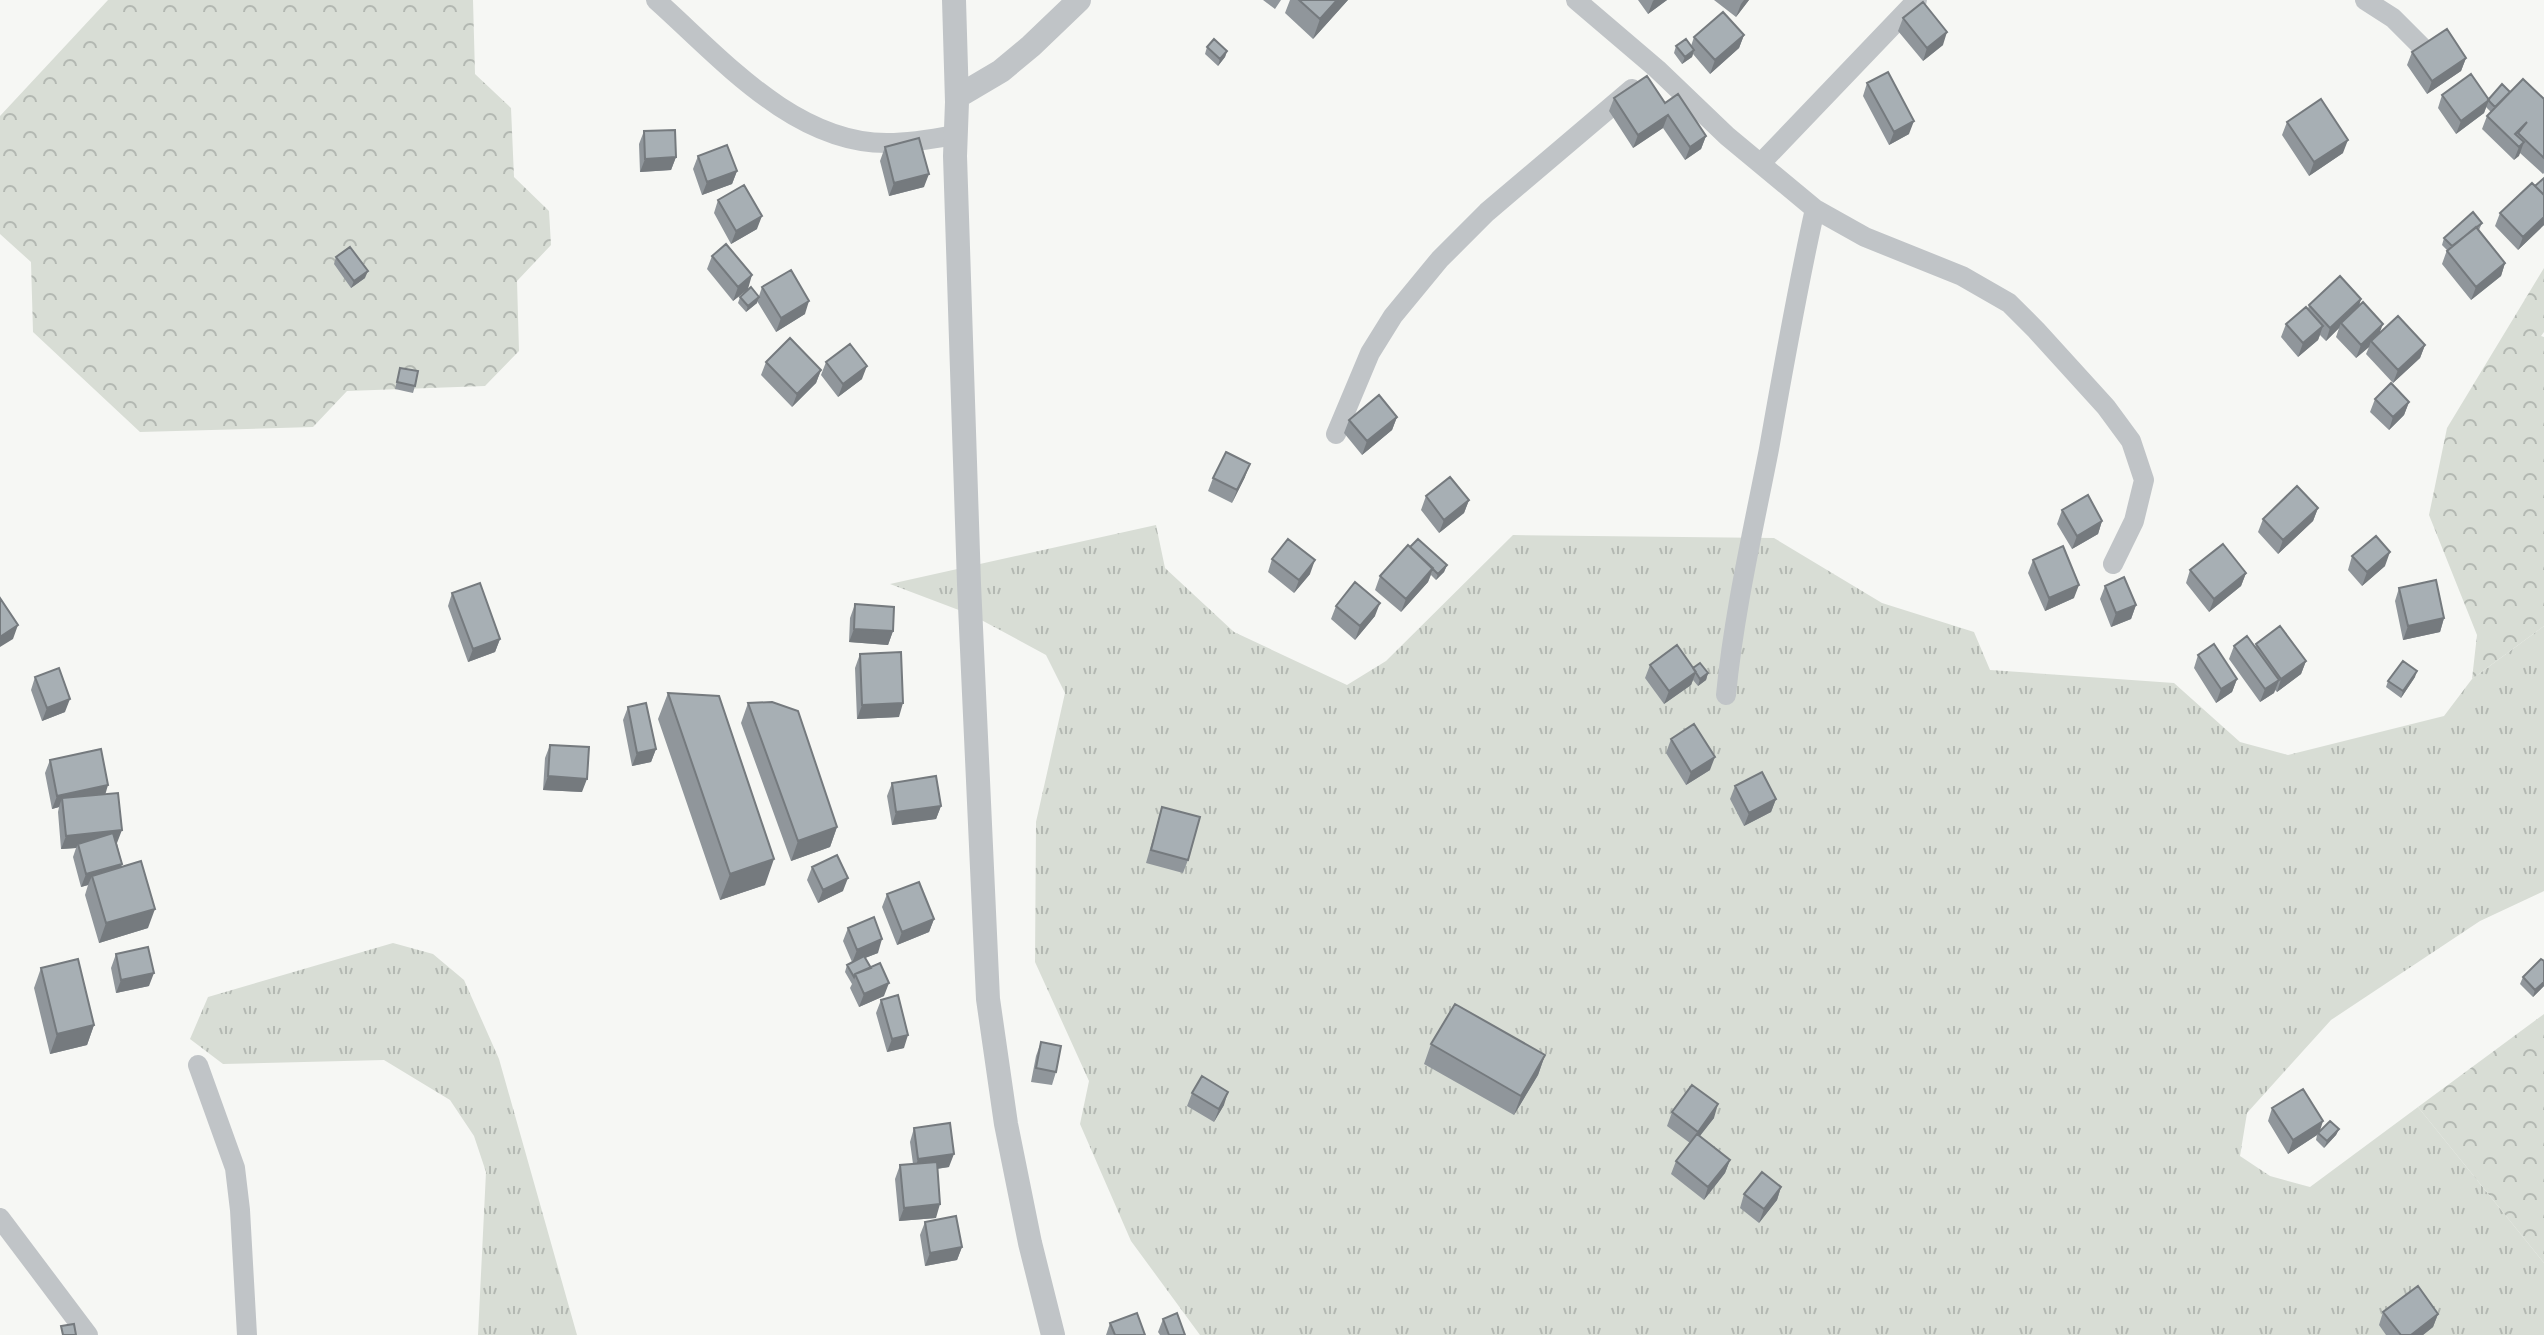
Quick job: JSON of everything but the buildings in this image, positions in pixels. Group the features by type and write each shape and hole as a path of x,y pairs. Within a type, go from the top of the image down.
{"street":[{"path":"656,0 778,107 837,135 886,144 955,135"},
{"path":"954,0 955,135 969,584 988,999 1006,1124 1030,1243 1053,1335"},
{"path":"957,97 1001,71 1079,0"},
{"path":"1576,0 1657,69 1727,136 1815,209 1865,237 1962,276 2009,303 2106,407 2131,441 2144,480 2134,521 2113,564"},
{"path":"1761,163 1917,0"},
{"path":"2365,0 2393,18 2422,47"},
{"path":"1336,434 1370,353 1393,316 1440,259 1487,212 1657,69"},
{"path":"1726,695 1732,630 1769,448 1796,289 1815,209"},
{"path":"198,1065 235,1168 247,1335"},
{"path":"0,1218 88,1335"}],"green space":[{"path":"108,0 473,0 475,74 511,108 514,177 549,211 551,245 517,281 519,351 485,386 347,391 313,427 140,432 33,332 31,262 0,234 0,116"},
{"path":"2544,268 2544,332 2541,336 2544,337 2544,626 2472,679 2477,635 2429,515 2447,428"},
{"path":"1156,525 1165,568 1234,632 1347,685 1386,661 1513,535 1774,538 1882,603 1974,632 1990,670 2174,683 2240,742 2288,755 2444,716 2472,679 2544,626 2544,891 2480,921 2331,1020 2247,1113 2240,1156 2270,1176 2310,1187 2418,1107 2544,1263 2544,1335 1200,1335 1131,1241 1080,1124 1089,1081 1035,962 1036,822 1065,693 1046,655 972,615 890,584"},
{"path":"393,943 433,954 464,980 499,1059 577,1335 478,1335 486,1172 474,1136 450,1100 384,1060 223,1064 190,1039 208,997"},
{"path":"2544,1014 2544,1263 2418,1107"}]}
